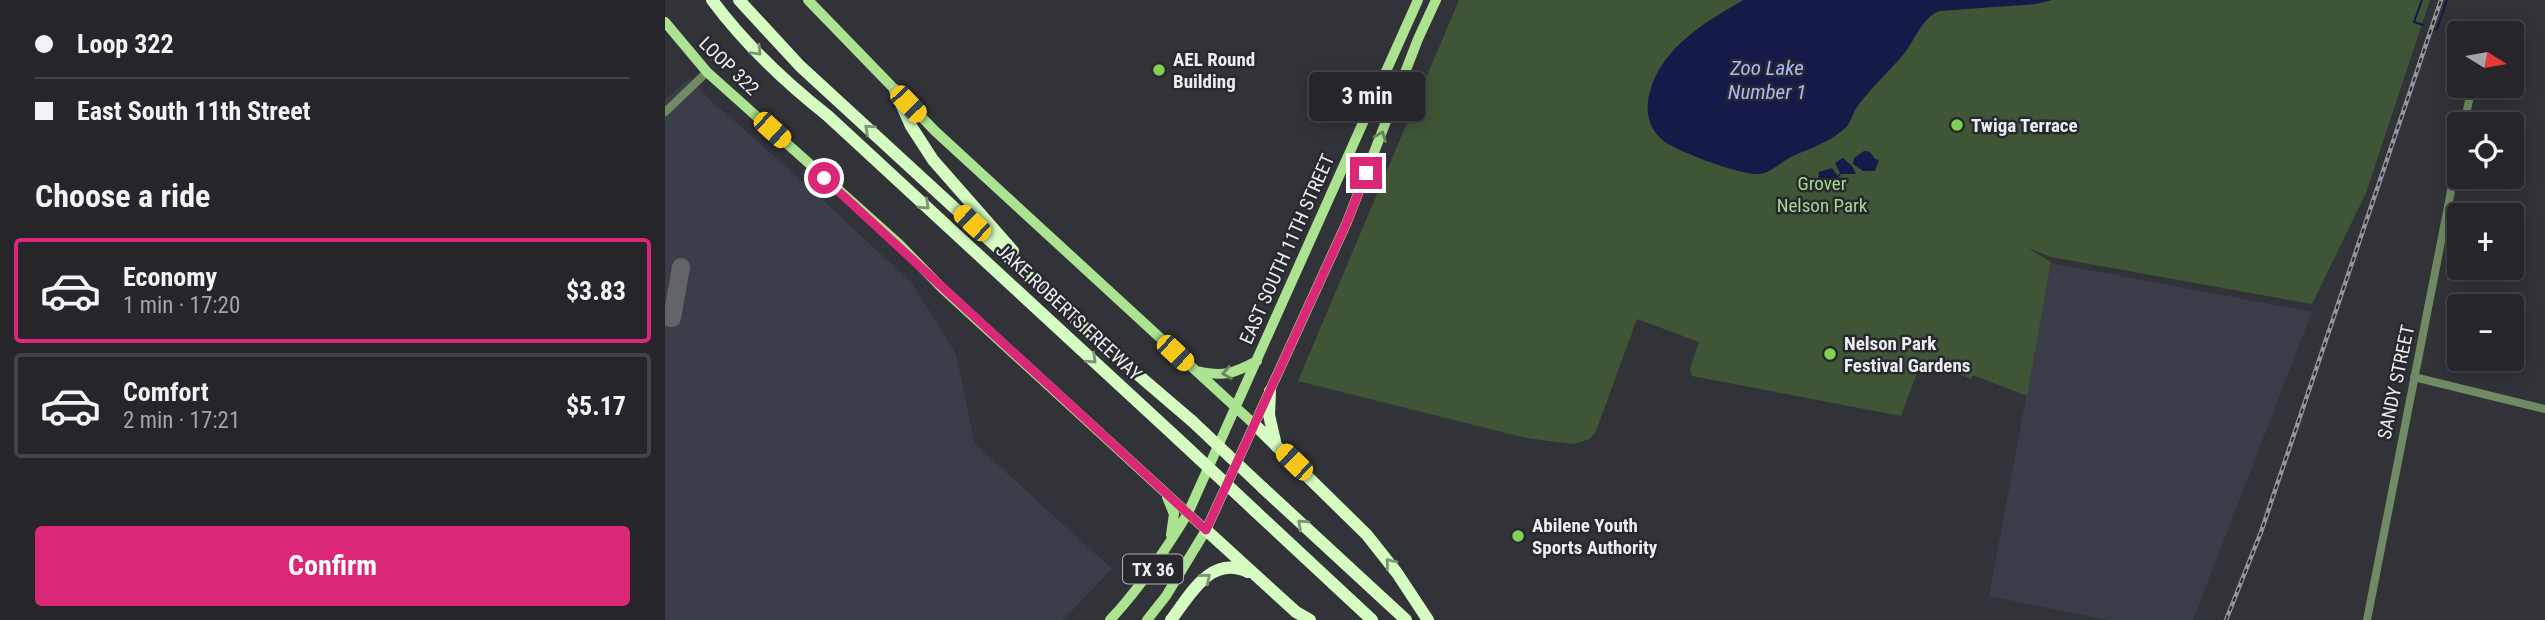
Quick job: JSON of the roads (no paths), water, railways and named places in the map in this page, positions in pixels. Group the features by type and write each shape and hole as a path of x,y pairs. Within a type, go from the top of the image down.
{"highway":[{"name":"JAKE ROBERTS FREEWAY","path":"712,0 726,19 787,81 1372,620"},
{"name":"JAKE ROBERTS FREEWAY","path":"739,0 800,66 1109,350 1192,421 1406,620"},
{"path":"895,90 911,126 933,160 1052,296"},
{"path":"1270,391 1269,415 1276,445"},
{"path":"1255,425 1367,535 1397,573 1428,620"},
{"path":"1206,530 1255,576 1310,620"},
{"path":"1171,620 1212,572 1225,567 1237,567 1255,576"}],"main road":[{"path":"808,0 935,131 1255,425"},
{"name":"EAST SOUTH 11TH STREET","path":"1188,513 1418,0"},
{"name":"TX 36","path":"1147,620 1166,596 1206,530 1255,425 1347,222 1418,39 1436,0"},
{"name":"LOOP 322","path":"665,22 707,72 896,241 942,288 1206,530"},
{"path":"1195,371 1222,376 1257,361"},
{"path":"1164,491 1172,504 1174,514 1167,548"},
{"name":"TX 36","path":"1110,620 1138,589 1188,513"}],"street":[{"path":"665,113 707,72"},
{"name":"SANDY STREET","path":"2367,620 2451,189"},
{"path":"2414,377 2545,409"}],"water":[{"name":"Zoo Lake Number 1","path":"1743,0 2052,0 2036,4 1939,11 1923,24 1903,55 1857,107 1850,122 1838,134 1769,171 1752,174 1701,159 1670,145 1657,135 1648,114 1648,99 1656,75 1675,48 1715,17"},
{"path":"1864,151 1870,152 1879,160 1875,171 1863,171 1853,164 1854,158"},
{"path":"1843,158 1856,174 1841,174 1841,180 1835,185 1818,181 1819,172 1832,168 1838,176 1840,173 1835,163"}],"waterway":[{"path":"2422,0 2414,22 2423,25"},
{"path":"2435,29 2447,0"}],"railway":[{"path":"2226,620 2261,532 2441,0"}],"place":[{"name":"AEL Round Building","path":"1159,70"},
{"name":"Twiga Terrace","path":"1957,125"},
{"name":"Nelson Park Festival Gardens","path":"1830,354"},
{"name":"Abilene Youth Sports Authority","path":"1518,536"}],"park label":[{"name":"Grover Nelson Park","path":"1822,194"}]}
